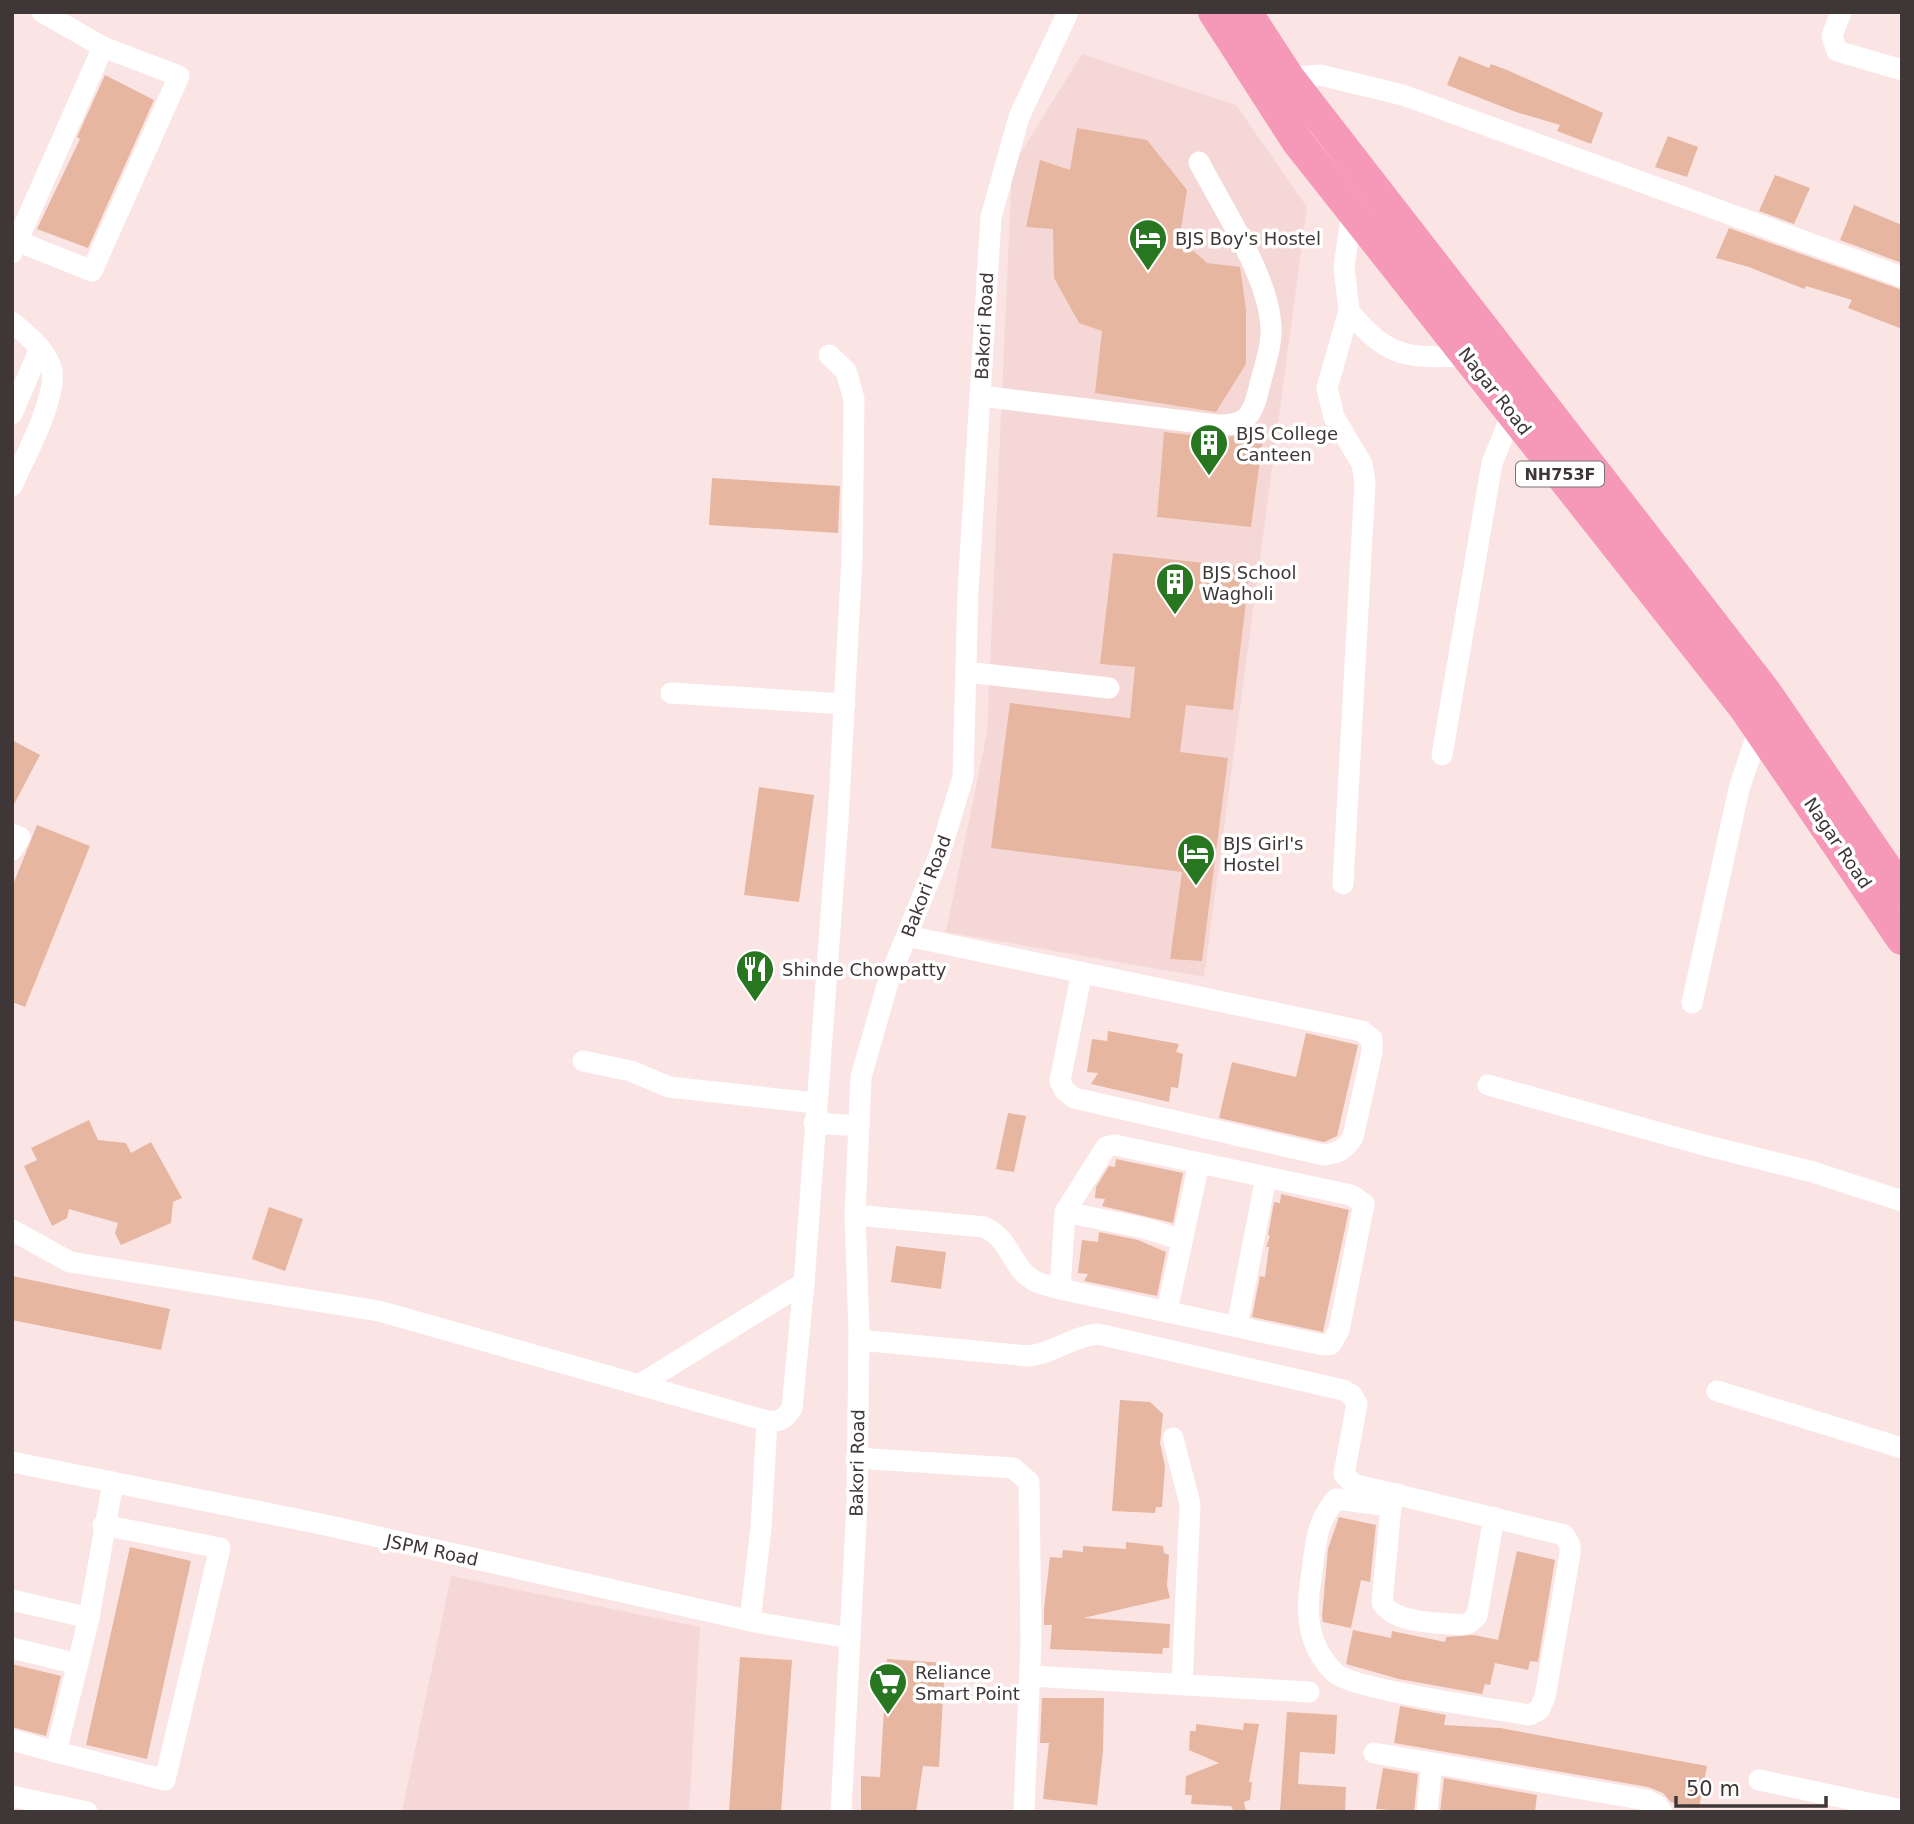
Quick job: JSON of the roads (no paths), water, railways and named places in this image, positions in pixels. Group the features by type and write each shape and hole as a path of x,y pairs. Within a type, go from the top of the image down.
{"highway":[{"name":"Nagar Road","path":"1214,12 1297,141 1759,729 1902,939"},
{"name":"Nagar Road","path":"1246,12 1289,78 1764,690 1902,891"}],"street":[{"path":"42,12 103,47 179,76 92,271 15,247 103,47"},
{"name":"Bakori Road","path":"841,1812 856,1458 859,1340 855,1215 861,1077 871,1034 939,856 963,777 968,591 981,396 984,292 991,217 1019,117 1068,12"},
{"path":"1842,12 1832,36 1837,51 1902,71"},
{"path":"1289,78 1320,75 1403,95 1902,277"},
{"path":"981,396 1217,425 1235,426 1246,418 1255,406 1271,338 1270,315 1258,276 1199,162"},
{"path":"1343,884 1365,482 1362,464 1334,418 1327,388 1349,311 1344,267 1352,211"},
{"path":"1349,311 1365,330 1387,348 1415,357 1467,356"},
{"path":"12,486 52,391 52,368 40,348 16,327"},
{"path":"12,414 40,348"},
{"path":"12,1230 70,1262 379,1311 767,1421 779,1422 792,1408 804,1283 845,704 855,474 854,399 846,370 829,355"},
{"path":"1441,755 1492,463 1512,414"},
{"path":"966,672 1109,688"},
{"path":"671,693 845,704"},
{"path":"1692,1003 1739,789 1759,729"},
{"path":"12,834 20,837 12,850"},
{"path":"907,936 1082,972 1362,1031 1372,1040 1373,1052 1353,1137 1346,1148 1337,1154 1324,1155 1074,1098 1065,1091 1060,1081 1082,972"},
{"path":"583,1061 631,1071 669,1087 814,1113 859,1126"},
{"path":"1488,1085 1700,1144 1813,1172 1902,1201"},
{"path":"855,1215 984,1227 998,1233 1021,1270 1034,1281 1060,1289 1331,1344 1339,1331 1364,1204 1351,1195 1115,1145 1106,1147 1065,1212 1060,1289"},
{"path":"1167,1311 1199,1163"},
{"path":"1237,1326 1266,1177"},
{"path":"1065,1212 1144,1228 1182,1240"},
{"path":"639,1385 804,1283"},
{"path":"859,1340 1028,1356 1040,1355 1083,1335 1098,1334 1343,1390 1352,1395 1357,1404 1344,1474 1353,1485 1394,1500"},
{"path":"1717,1391 1902,1448"},
{"path":"750,1621 761,1528 767,1421"},
{"path":"1173,1438 1190,1504 1182,1684"},
{"path":"856,1458 1013,1468 1029,1482 1030,1676 1024,1812"},
{"name":"JSPM Road","path":"12,1462 321,1524 750,1621 850,1638"},
{"path":"57,1752 89,1618 103,1525 113,1482"},
{"path":"1336,1499 1394,1500 1494,1517 1564,1535 1570,1545 1545,1698 1539,1710 1529,1715 1350,1681 1336,1673 1311,1637 1307,1623 1308,1597 1321,1517 1336,1499"},
{"path":"1394,1500 1382,1603 1388,1612 1399,1617 1460,1625 1469,1623 1477,1616 1494,1517"},
{"path":"12,1740 165,1780 220,1548 103,1525"},
{"path":"12,1600 89,1618"},
{"path":"12,1648 78,1664"},
{"path":"1030,1676 1309,1692"},
{"path":"1374,1754 1646,1800 1657,1805 1662,1812"},
{"path":"1427,1812 1432,1763"},
{"path":"1759,1780 1902,1810"},
{"path":"12,1796 87,1812"}],"place":[{"name":"BJS Boy's Hostel","path":"1148,272"},
{"name":"BJS College Canteen","path":"1209,477"},
{"name":"BJS School Wagholi","path":"1175,616"},
{"name":"BJS Girl's Hostel","path":"1196,887"},
{"name":"Shinde Chowpatty","path":"755,1003"},
{"name":"Reliance Smart Point","path":"888,1716"}]}
